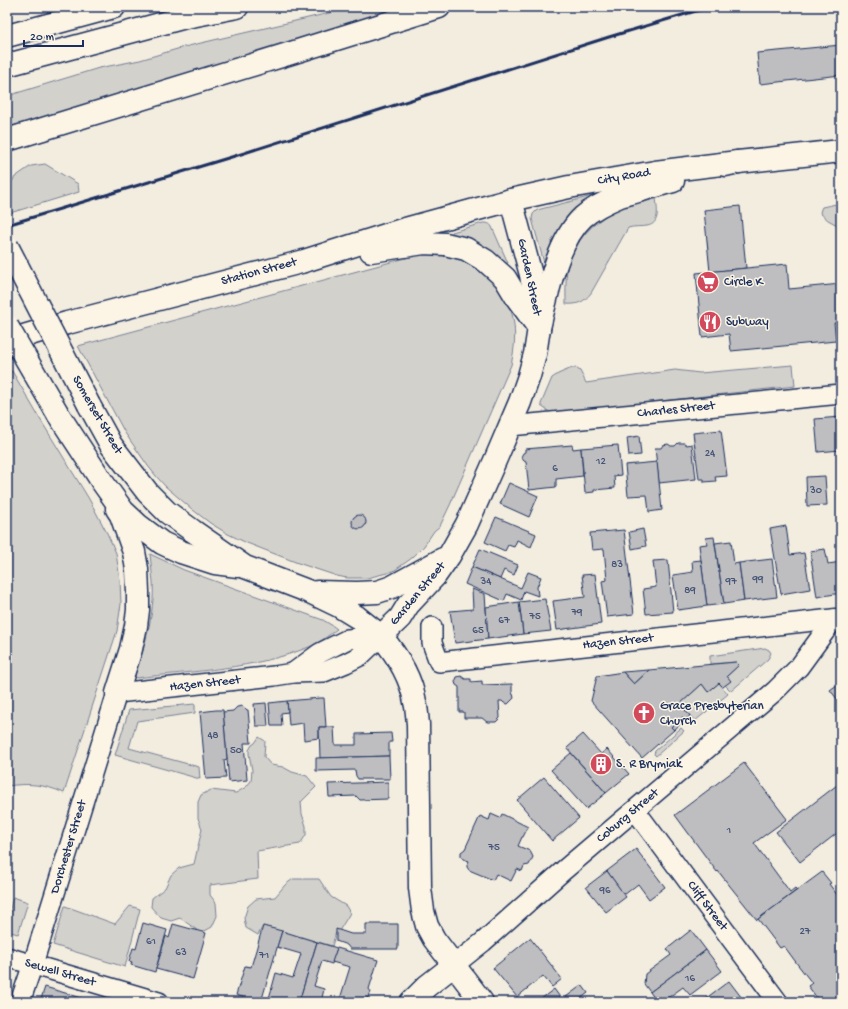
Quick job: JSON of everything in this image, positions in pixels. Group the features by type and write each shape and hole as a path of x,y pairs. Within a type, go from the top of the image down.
{"main road":[{"path":"7,36 68,7"},
{"path":"7,36 114,7"},
{"path":"7,65 186,17 237,7"},
{"path":"7,140 439,7"},
{"path":"539,328 551,282 567,239 583,217 598,207 620,196 738,162 841,151"},
{"name":"City Road","path":"511,200 569,187 648,173 738,162"},
{"name":"Station Street","path":"7,341 67,323 301,262 405,229 511,200"},
{"name":"Garden Street","path":"482,1002 434,939 426,926 420,888 418,724 415,702 410,683 401,664 393,649 381,636 400,618 408,605 435,576 449,556 467,524 510,426 529,376 535,354 539,328 531,275 511,200"},
{"path":"301,262 424,243 457,246 466,249 481,258 505,278 517,298 539,328"},
{"name":"Somerset Street","path":"7,246 111,445 148,493 167,512 245,567"},
{"name":"Somerset Street","path":"7,326 58,414 103,484 123,510 138,525 162,543 182,552 215,563 245,567 310,592 339,606 357,617 381,636"},
{"path":"103,484 121,515 134,552 138,584 138,610 136,626 131,649 117,693"},
{"path":"310,592 377,592 392,587 449,556"},
{"name":"Coburg Street","path":"410,1002 427,986 454,965"}],"street":[{"name":"Charles Street","path":"510,426 841,394"},
{"name":"Hazen Street","path":"432,627 432,643 439,662 837,618"},
{"name":"Coburg Street","path":"454,965 483,942 564,870 775,691 799,667 837,618"},
{"name":"Hazen Street","path":"117,693 293,673 320,653 348,639 381,636"},
{"name":"Dorchester Street","path":"20,1002 117,693"},
{"name":"Cliff Street","path":"635,810 778,1002"},
{"name":"Sewell Street","path":"7,957 160,1002"}],"shaded area":[{"path":"355,7 404,7 68,112 7,128 7,96 99,68 140,60 184,47"},
{"path":"45,164 78,184 79,192 10,213 7,207 7,189 15,177 31,166"},
{"path":"596,195 586,203 547,263 544,263 532,219 533,214 537,210"},
{"path":"656,198 657,215 654,222 647,226 628,228 591,293 586,299 580,302 566,304 566,282 569,261 574,248 582,237 592,226 616,210 629,204"},
{"path":"841,203 841,227 828,220 820,213 822,207"},
{"path":"487,223 492,227 508,263 505,265 452,236 452,232"},
{"path":"429,253 448,255 473,264 499,288 506,298 513,316 515,335 513,355 511,365 440,526 434,531 424,546 412,558 395,570 387,573 367,578 347,578 337,576 298,563 247,543 210,523 165,486 148,466 125,433 78,346 417,255"},
{"path":"793,365 795,386 554,413 541,406 552,378 572,368 576,368 580,371 586,383 675,370 700,373"},
{"path":"12,371 89,499 108,535 116,553 120,580 121,604 117,631 64,793 36,785 7,786 7,373"},
{"path":"150,554 184,570 323,620 337,629 313,645 267,660 246,665 136,678 135,675 146,641 151,617 153,582"},
{"path":"765,648 771,653 768,659 731,691 725,685 730,681 727,676 739,665 736,662 710,664 710,656"},
{"path":"719,683 728,694 695,721 680,704 702,684 708,692"},
{"path":"195,704 195,713 137,721 129,748 199,767 200,779 115,755 129,710"},
{"path":"681,728 684,731 656,756 654,754 655,751"},
{"path":"259,737 265,741 264,757 271,765 283,767 292,772 307,776 316,787 301,802 302,814 306,826 306,835 300,844 257,851 258,879 210,885 210,895 216,903 217,916 212,927 201,933 180,918 171,921 161,918 151,907 152,898 165,888 171,875 179,868 194,864 202,829 198,818 198,802 201,795 211,790 236,793 246,787 251,781 252,770 249,750"},
{"path":"293,879 319,879 331,897 346,906 350,913 339,931 336,932 332,946 263,926 258,935 246,928 244,918 248,906 256,899 275,897 285,885"},
{"path":"13,897 28,902 18,934 7,931 7,913 9,913"},
{"path":"65,906 115,924 130,906 140,909 125,967 53,945"}],"building":[{"path":"841,45 841,75 760,84 757,53"},
{"path":"740,206 746,268 710,272 704,210"},
{"path":"787,264 789,289 841,284 841,323 834,323 836,341 731,351 729,334 702,337 696,273"},
{"path":"841,417 841,450 818,452 815,419"},
{"path":"721,430 727,476 715,477 716,481 704,482 704,479 699,479 693,433"},
{"path":"639,436 641,455 629,456 627,438"},
{"path":"678,443 684,443 687,445 692,444 696,479 659,483 655,448 661,448 663,445 668,444 675,446"},
{"path":"572,445 573,449 581,448 583,476 556,479 556,487 529,490 526,462 521,457 525,452 525,449"},
{"path":"618,445 621,475 614,476 615,488 594,490 594,492 585,493 581,448"},
{"path":"657,462 662,510 649,512 647,495 628,496 625,465"},
{"path":"825,476 827,505 807,506 806,477"},
{"path":"509,483 538,496 529,517 500,504"},
{"path":"359,515 364,517 366,522 364,527 359,529 354,527 352,522 354,517"},
{"path":"496,517 536,534 531,547 517,540 514,547 508,545 505,551 485,542"},
{"path":"786,526 790,555 804,553 810,589 781,594 770,529"},
{"path":"643,529 646,546 632,549 629,532"},
{"path":"624,530 634,614 607,617 602,581 607,580 604,549 592,550 590,533"},
{"path":"714,537 724,604 707,606 699,545 707,544 706,538"},
{"path":"731,541 734,564 739,563 744,601 724,604 715,543"},
{"path":"480,549 518,565 514,575 504,570 500,579 472,567"},
{"path":"825,549 828,564 841,562 841,593 817,597 810,551"},
{"path":"772,559 777,597 744,601 739,563"},
{"path":"668,560 673,612 646,614 643,589 656,587 653,561"},
{"path":"701,560 707,606 678,610 673,575 693,572 692,561"},
{"path":"472,567 521,588 528,572 541,577 537,587 538,596 524,591 521,600 507,594 504,601 465,584"},
{"path":"595,574 601,624 557,630 553,601 585,597 582,575"},
{"path":"472,589 485,594 488,639 455,643 450,611 473,609"},
{"path":"545,599 551,631 523,634 519,602"},
{"path":"519,602 523,634 488,639 486,607"},
{"name":"Grace Presbyterian Church","path":"736,662 739,665 727,676 731,681 723,687 719,683 708,692 702,684 680,704 690,716 685,720 683,717 671,727 674,730 642,758 591,701 597,676 623,672 634,684 649,670"},
{"path":"649,670 634,684 623,672"},
{"path":"461,676 465,679 471,679 471,682 482,681 482,685 512,684 512,693 514,698 508,704 499,701 500,718 496,722 487,722 482,718 464,718 464,712 459,712 459,687 455,682 457,677"},
{"path":"841,682 841,704 830,690"},
{"path":"324,698 326,727 319,727 319,738 304,740 303,723 289,725 287,701"},
{"path":"287,701 288,712 281,713 282,726 271,726 269,703"},
{"path":"266,703 268,726 256,726 254,704"},
{"path":"243,706 248,710 251,743 244,743 247,780 229,782 223,712 233,711 237,707"},
{"path":"223,710 227,759 224,760 226,778 206,779 200,712"},
{"path":"683,717 685,720 674,730 671,727"},
{"path":"319,727 334,727 335,745 356,745 356,734 391,733 392,742 389,742 389,756 320,758"},
{"name":"S. R Brymiak","path":"583,734 601,754 607,749 629,774 606,793 567,748"},
{"path":"571,753 606,793 586,809 551,770"},
{"path":"389,756 390,779 358,779 355,770 316,771 316,758"},
{"path":"744,763 787,819 754,843 790,892 795,888 797,890 757,920 718,871 717,872 675,815"},
{"path":"544,777 579,818 552,841 517,800"},
{"path":"388,782 388,799 360,800 356,796 329,797 328,784"},
{"path":"841,782 841,830 800,862 776,832"},
{"path":"491,814 500,818 502,814 528,827 518,846 530,851 533,857 529,865 524,866 522,871 517,869 511,881 496,874 493,880 469,870 467,865 469,861 463,859 461,856 461,852 465,849 480,816 489,820"},
{"path":"636,849 665,887 649,899 638,884 624,895 607,871"},
{"path":"607,871 626,897 606,912 586,887"},
{"path":"822,872 831,883 829,884 841,900 841,1002 820,1002 808,986 812,983 784,946 780,948 758,919"},
{"path":"143,923 167,930 155,972 131,965 132,962 129,961 133,948 136,949"},
{"path":"173,924 206,933 193,979 156,969 166,936 169,938"},
{"path":"366,924 398,924 398,949 350,949 347,945 336,941 336,929 351,934 366,934"},
{"path":"263,926 282,931 261,1002 259,1002 236,995 245,966 251,967"},
{"path":"691,930 706,950 650,992 644,984 645,974 671,955 667,949"},
{"path":"282,931 317,942 299,1002 268,1002 276,973 293,978 301,954 277,947"},
{"path":"530,938 562,979 552,987 543,976 517,997 493,968"},
{"path":"317,942 337,948 332,964 322,961 314,986 324,989 321,1002 299,1002"},
{"path":"337,948 378,960 369,989 371,992 365,1002 339,1002 350,967 332,962"},
{"path":"706,950 722,971 690,995 683,987 662,1002 657,1002 650,992"},
{"path":"729,981 745,1002 701,1002"},
{"path":"582,985 588,993 576,1002 537,1002 554,989 562,1000"},
{"path":"45,987 82,998 81,1002 40,1002"}],"railway":[{"path":"7,225 238,155 609,37 709,7"}],"place":[{"name":"Circle K","path":"708,282"},
{"name":"Subway","path":"710,322"},
{"name":"Grace Presbyterian Church","path":"644,713"},
{"name":"S. R Brymiak","path":"601,764"}]}
